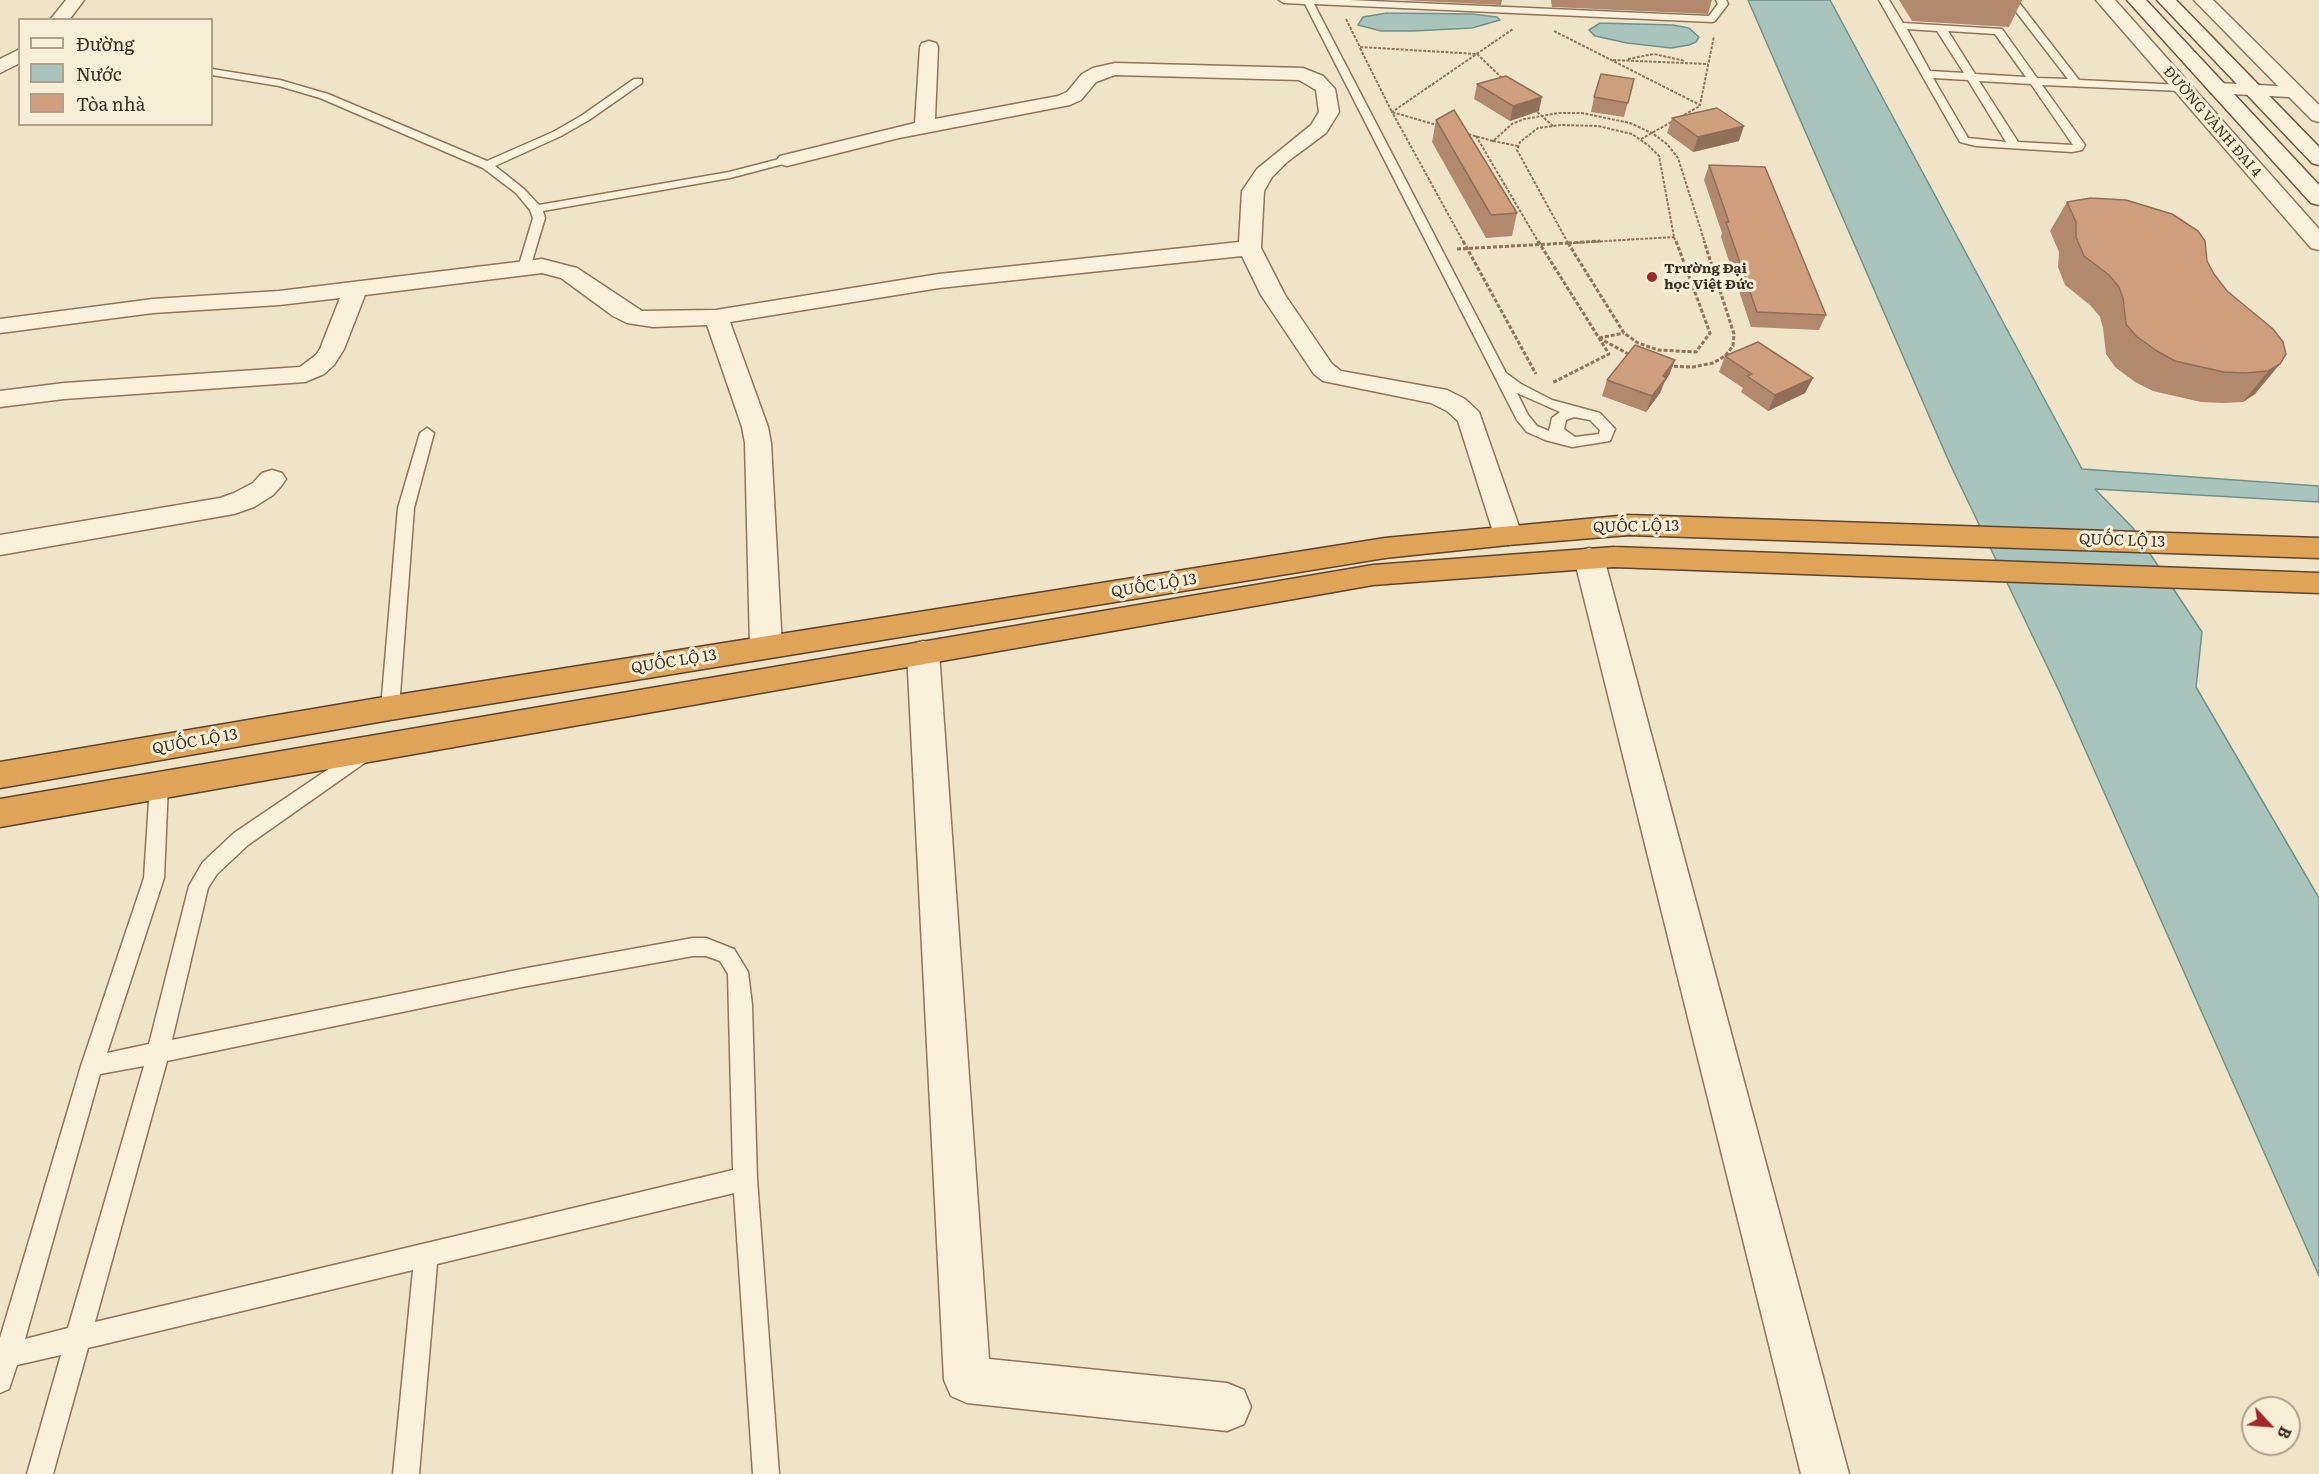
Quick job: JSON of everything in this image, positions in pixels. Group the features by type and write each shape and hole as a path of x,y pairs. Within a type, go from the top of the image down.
{"highway":[{"name":"QUỐC LỘ 13","path":"0,776 390,708 1384,548 1508,535 1629,525 1954,534 2319,548"},
{"name":"QUỐC LỘ 13","path":"0,813 1373,575 1614,556 2319,583"}],"street":[{"path":"61,18 75,0"},
{"name":"ĐƯỜNG VÀNH ĐAI 4","path":"2105,0 2319,243"},
{"name":"ĐƯỜNG VÀNH ĐAI 4","path":"2136,0 2319,198"},
{"path":"2166,0 2319,159"},
{"path":"2202,0 2319,116"},
{"path":"925,126 929,47"},
{"path":"0,67 18,55"},
{"path":"788,160 925,126 1063,101 1074,96 1089,78 1100,72 1115,69 1303,74 1316,80 1325,89 1329,112 1319,129 1264,173 1253,191 1250,248 1273,295 1323,369 1332,376 1438,396 1456,405 1470,418 1508,535"},
{"path":"2217,88 2319,93"},
{"path":"0,326 153,306 279,298 542,267 560,269 636,318 654,320 716,317 939,281 1250,248"},
{"path":"0,399 64,391 305,374 320,365 332,349 356,288"},
{"path":"716,317 755,426 758,442 766,647"},
{"path":"0,545 224,507 244,500 263,489 272,479"},
{"path":"1589,558 1825,1474"},
{"path":"923,652 967,1380 1227,1407"}],"lane":[{"path":"1284,0 1712,19 1723,4 1721,0"},
{"path":"1884,0 1964,140 1977,143 2078,148 1998,31 1909,25 1901,28"},
{"path":"2012,0 2076,83"},
{"path":"1308,1 1498,371 1522,417 1532,429 1550,437 1572,442 1605,438 1608,429 1595,416 1573,412 1538,392 1516,387 1498,371"},
{"path":"1940,27 1969,77 2014,145"},
{"path":"213,72 280,83 324,96 465,154 487,166 520,191 536,209 539,218 524,268"},
{"path":"1926,74 2182,88"},
{"path":"487,166 511,153 557,134 585,118 638,81"},
{"path":"536,209 730,175 788,160"},
{"path":"1572,442 1556,431 1559,418 1573,412"},
{"path":"390,708 406,508 427,432"},
{"path":"40,1474 158,1053 196,893 204,877 222,855 241,839 371,749"},
{"path":"0,1380 4,1357 92,1066 154,878 159,785"},
{"path":"92,1066 522,978 693,947 706,946 728,955 738,972 741,1005 745,1179 766,1474"},
{"path":"4,1357 745,1179"},
{"path":"406,1474 426,1256"}],"path":[{"path":"1337,2 1392,112 1468,248 1538,392 1609,354 1476,136"},
{"path":"1640,139 1700,105 1716,26 1712,19"},
{"path":"1392,112 1520,24"},
{"path":"1549,29 1700,105"},
{"path":"1360,47 1477,54 1509,85"},
{"path":"1620,60 1654,54 1695,63"},
{"path":"1610,60 1708,64"},
{"path":"1533,108 1553,126"},
{"path":"1392,112 1445,127"},
{"path":"1493,141 1512,124 1542,116 1582,113 1630,123 1652,133 1667,144 1678,158 1734,334 1733,346 1725,356 1713,363 1692,367 1663,365"},
{"path":"1553,126 1598,126 1632,134 1659,156 1674,237 1710,333 1696,352 1658,350 1645,346 1624,333 1568,243 1517,150 1520,142 1538,128 1553,126"},
{"path":"1455,130 1518,146"},
{"path":"1436,250 1674,237"},
{"path":"1599,338 1624,333"},
{"path":"1599,338 1637,358"},
{"path":"1627,354 1645,346"}],"water":[{"path":"1748,0 1830,0 2082,469 2319,486 2319,502 2095,489 2133,528 2202,632 2196,687 2319,898 2319,1276 2060,693 1950,464"},
{"path":"1387,13 1472,14 1497,17 1500,20 1472,28 1413,31 1381,31 1358,25 1363,17"},
{"path":"1600,23 1673,25 1689,28 1699,37 1696,42 1689,45 1671,48 1627,43 1595,36 1589,30"}],"building":[{"path":"1601,74 1634,79 1628,103 1594,97"},
{"path":"1506,76 1542,97 1513,106 1477,84"},
{"path":"1717,108 1744,126 1698,137 1672,118"},
{"path":"1454,110 1517,213 1491,215 1436,120"},
{"path":"1709,165 1765,167 1826,315 1757,312"},
{"path":"2091,198 2126,200 2172,214 2198,231 2205,241 2207,261 2227,291 2273,329 2283,342 2286,354 2280,364 2268,371 2224,372 2175,361 2136,336 2126,324 2123,298 2119,287 2109,275 2084,256 2076,237 2076,222 2067,202"},
{"path":"1758,342 1813,378 1775,395 1747,376 1752,374 1725,356"},
{"path":"1635,345 1675,360 1663,376 1666,378 1652,396 1607,380"}],"place":[{"name":"Trường Đại học Việt Đức","path":"1652,277"}]}
